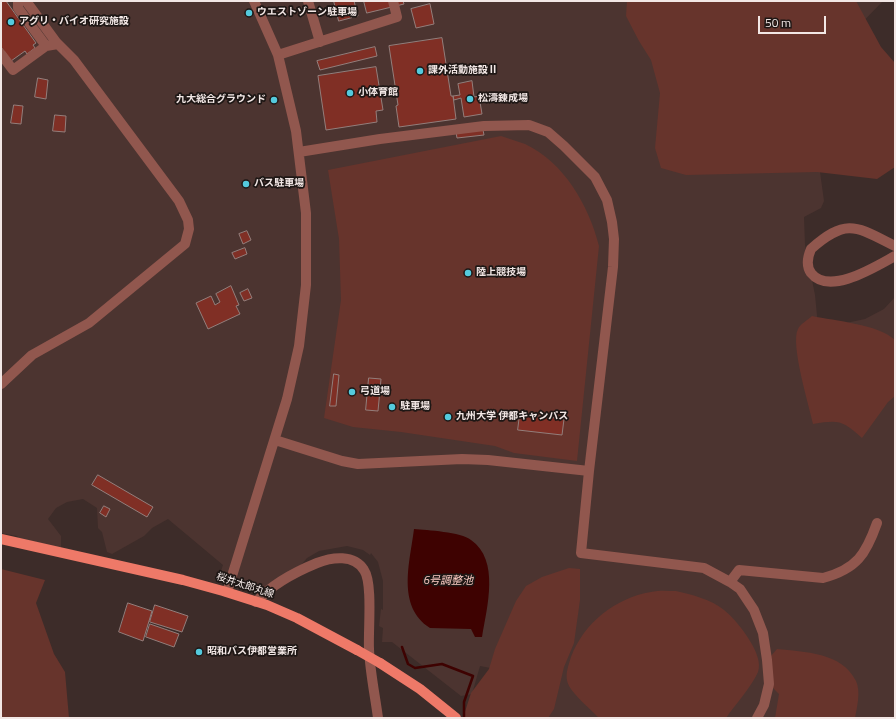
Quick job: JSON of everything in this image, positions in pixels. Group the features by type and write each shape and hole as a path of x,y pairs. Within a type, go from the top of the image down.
{"main road":[{"name":"桜井太郎丸線","path":"1,539 183,580 227,592 297,618 357,650 420,689 456,718"}],"street":[{"path":"227,592 275,440 295,366 306,284 306,213 299,152 278,55 254,1"},
{"path":"308,1 320,42"},
{"path":"278,55 397,17 393,1"},
{"path":"1,384 32,356 89,323 108,306 173,256 188,239 188,220 179,201 74,60 19,3"},
{"path":"19,3 46,46"},
{"path":"1,54 13,70 46,46 58,44"},
{"path":"299,152 380,139 484,126 529,124 548,132 581,161 595,177 607,200 614,238 613,267 581,553 704,568 730,582 740,590 754,610 762,633 769,684 764,705 757,718"},
{"path":"895,246 861,229 843,228 811,249 808,262 809,270 817,279 832,282 868,270 895,256"},
{"path":"275,440 342,461 358,464 462,459 488,460 589,471"},
{"path":"730,582 739,570 823,578 836,575 852,566 866,550 877,522"},
{"path":"256,602 266,591 302,569 322,561 344,558 360,565 368,579 369,649 378,718"}],"shaded area":[{"name":"九州大学 伊都キャンパス","path":"1,1 883,1 848,37 817,150 824,201 821,208 804,217 805,245 815,295 819,336 840,335 846,323 865,319 884,309 895,297 895,718 497,718 496,669 480,666 472,694 461,696 392,642 382,642 383,628 379,626 381,609 383,610 383,581 378,562 371,553 370,555 363,550 347,546 319,551 307,558 284,585 273,592 262,595 246,587 219,577 223,565 168,519 152,528 144,536 112,554 107,552 102,532 98,528 97,508 83,499 67,502 56,508 48,519 61,536 61,548 1,533"},
{"path":"627,1 856,1 881,47 895,63 895,167 877,179 817,172 686,175 661,168 655,148 660,93 651,60 626,16"},
{"name":"陸上競技場","path":"501,136 525,144 539,152 552,162 563,174 573,187 589,216 599,246 577,461 514,453 495,446 401,432 353,427 324,418 341,300 339,239 328,170"},
{"path":"812,316 878,330 895,340 895,396 888,402 862,438 850,428 840,423 829,422 813,424 804,390 796,348 796,337 799,327"},
{"path":"569,568 580,569 580,600 574,643 564,667 554,709 548,718 463,718 471,693 489,669 495,649 516,601 526,586 542,577"},
{"path":"1,569 45,580 36,603 54,654 65,672 69,718 1,718"},
{"path":"676,591 701,598 719,606 736,622 748,638 754,648 759,665 758,672 748,689 726,718 599,718 575,694 568,682 567,675 571,657 584,633 602,614 625,600 651,592"},
{"path":"777,649 821,655 842,664 850,671 856,681 858,690 855,718 775,718 779,694 773,688 771,656"}],"water":[{"name":"6号調整池","path":"414,529 460,535 471,540 480,549 486,559 489,572 488,598 482,637 475,637 471,629 430,628 419,619 409,596 408,583 408,569"}],"building":[{"name":"アグリ・バイオ研究施設","path":"1,1 6,1 36,43 33,45 35,48 27,54 25,51 11,61 1,47"},
{"path":"334,1 354,1 358,16 339,21"},
{"path":"364,1 403,1 404,4 367,13"},
{"path":"430,4 434,24 416,28 411,9"},
{"name":"課外活動施設Ⅱ","path":"442,38 456,119 399,127 396,106 398,105 389,46"},
{"path":"375,47 377,56 320,70 317,61"},
{"name":"小体育館","path":"376,67 383,110 376,111 377,122 326,130 318,76"},
{"path":"38,78 48,80 46,99 35,97"},
{"name":"松濤錬成場","path":"472,81 474,97 479,96 482,114 464,117 461,98 454,100 453,96 460,95 458,84"},
{"path":"14,105 23,106 21,124 11,123"},
{"path":"55,115 66,116 65,132 53,131"},
{"path":"483,130 484,135 457,138 456,132"},
{"path":"247,231 251,240 243,244 239,234"},
{"path":"245,248 247,254 235,259 232,253"},
{"path":"231,286 239,305 236,306 240,314 208,329 196,303 211,296 215,305 220,302 216,294"},
{"path":"248,289 252,298 244,301 240,293"},
{"path":"334,374 339,375 336,406 330,406"},
{"path":"369,378 381,379 378,411 366,410"},
{"path":"520,414 564,419 562,435 518,430"},
{"path":"98,475 153,507 147,517 92,485"},
{"path":"104,506 110,509 106,517 100,513"},
{"path":"128,603 152,611 143,641 119,632"},
{"path":"155,605 188,616 182,632 150,622"},
{"path":"150,624 179,634 174,647 146,637"}],"waterway":[{"path":"402,647 408,664 415,668 442,664 473,676 464,702 464,718"}],"place":[{"name":"ウエストゾーン駐車場","path":"249,13"},
{"name":"アグリ・バイオ研究施設","path":"11,22"},
{"name":"課外活動施設Ⅱ","path":"420,71"},
{"name":"小体育館","path":"350,93"},
{"name":"松濤錬成場","path":"470,99"},
{"name":"九大総合グラウンド","path":"274,100"},
{"name":"バス駐車場","path":"246,184"},
{"name":"陸上競技場","path":"468,273"},
{"name":"弓道場","path":"352,392"},
{"name":"駐車場","path":"392,407"},
{"name":"九州大学 伊都キャンパス","path":"448,417"},
{"name":"昭和バス伊都営業所","path":"199,652"}]}
